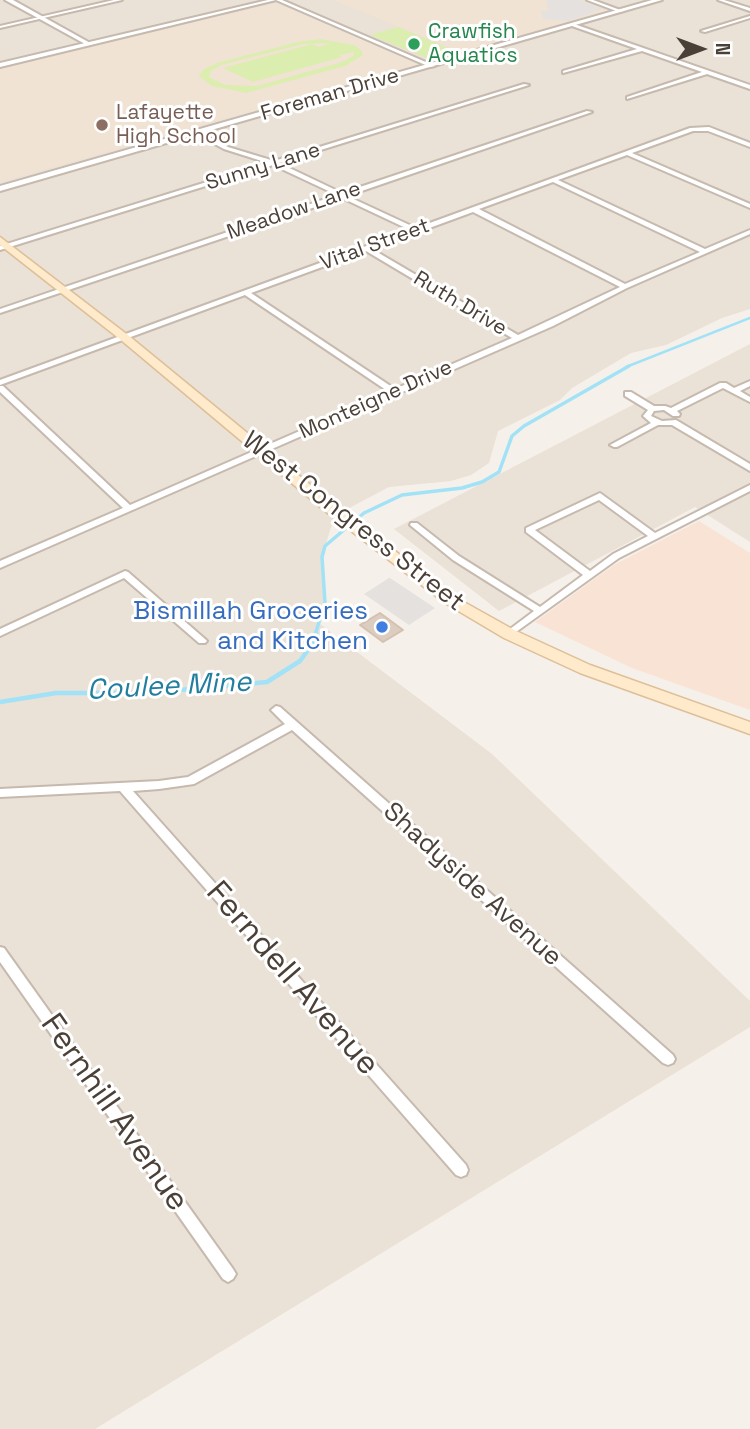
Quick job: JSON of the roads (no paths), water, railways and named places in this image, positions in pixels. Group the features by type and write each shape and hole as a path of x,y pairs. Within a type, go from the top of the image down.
{"main road":[{"name":"West Congress Street","path":"3,245 124,338 330,508 450,600 509,634 585,669 750,728"}],"street":[{"path":"8,0 89,44"},
{"path":"0,27 120,0"},
{"path":"0,65 276,0 432,66"},
{"path":"589,0 621,11"},
{"name":"Foreman Drive","path":"0,189 659,0"},
{"path":"720,0 750,10"},
{"path":"703,31 750,17"},
{"path":"574,25 750,87"},
{"path":"565,72 642,49"},
{"path":"629,98 708,72"},
{"name":"Sunny Lane","path":"3,245 526,85"},
{"name":"Meadow Lane","path":"0,311 589,112"},
{"name":"Vital Street","path":"0,386 366,248 699,128 750,145"},
{"path":"196,132 226,148 274,163 415,230"},
{"path":"627,153 750,206"},
{"path":"553,180 706,252"},
{"path":"473,209 625,287"},
{"name":"Monteigne Drive","path":"0,565 394,393 750,232"},
{"name":"Ruth Drive","path":"366,248 517,338"},
{"path":"246,293 394,393"},
{"path":"734,391 750,383"},
{"path":"628,394 652,409 672,411 723,385 750,400"},
{"path":"0,386 129,509"},
{"path":"652,409 647,416 657,423"},
{"path":"672,411 677,416 673,422"},
{"path":"614,445 657,423 673,422 750,468"},
{"path":"509,634 616,556 749,489"},
{"path":"589,575 529,530 600,496 654,536"},
{"path":"414,526 456,558 540,611"},
{"path":"0,633 125,574 202,640"},
{"name":"Shadyside Avenue","path":"276,710 668,1059"},
{"path":"0,793 123,787 190,780 293,725"},
{"name":"Ferndell Avenue","path":"123,787 461,1170"},
{"name":"Fernhill Avenue","path":"0,952 228,1274"}],"waterway":[{"name":"Coulee Mine","path":"626,367 750,318"},
{"name":"Coulee Mine","path":"315,635 325,603 322,557 325,546 364,513 402,495 462,488 482,482 499,472 512,436 524,426 629,366"},
{"name":"Coulee Mine","path":"0,702 56,693 147,693 267,682 300,661 313,643 316,633"}],"place":[{"name":"Crawfish Aquatics","path":"414,44"},
{"name":"Lafayette High School","path":"102,125"},
{"name":"Bismillah Groceries and Kitchen","path":"382,627"}]}
